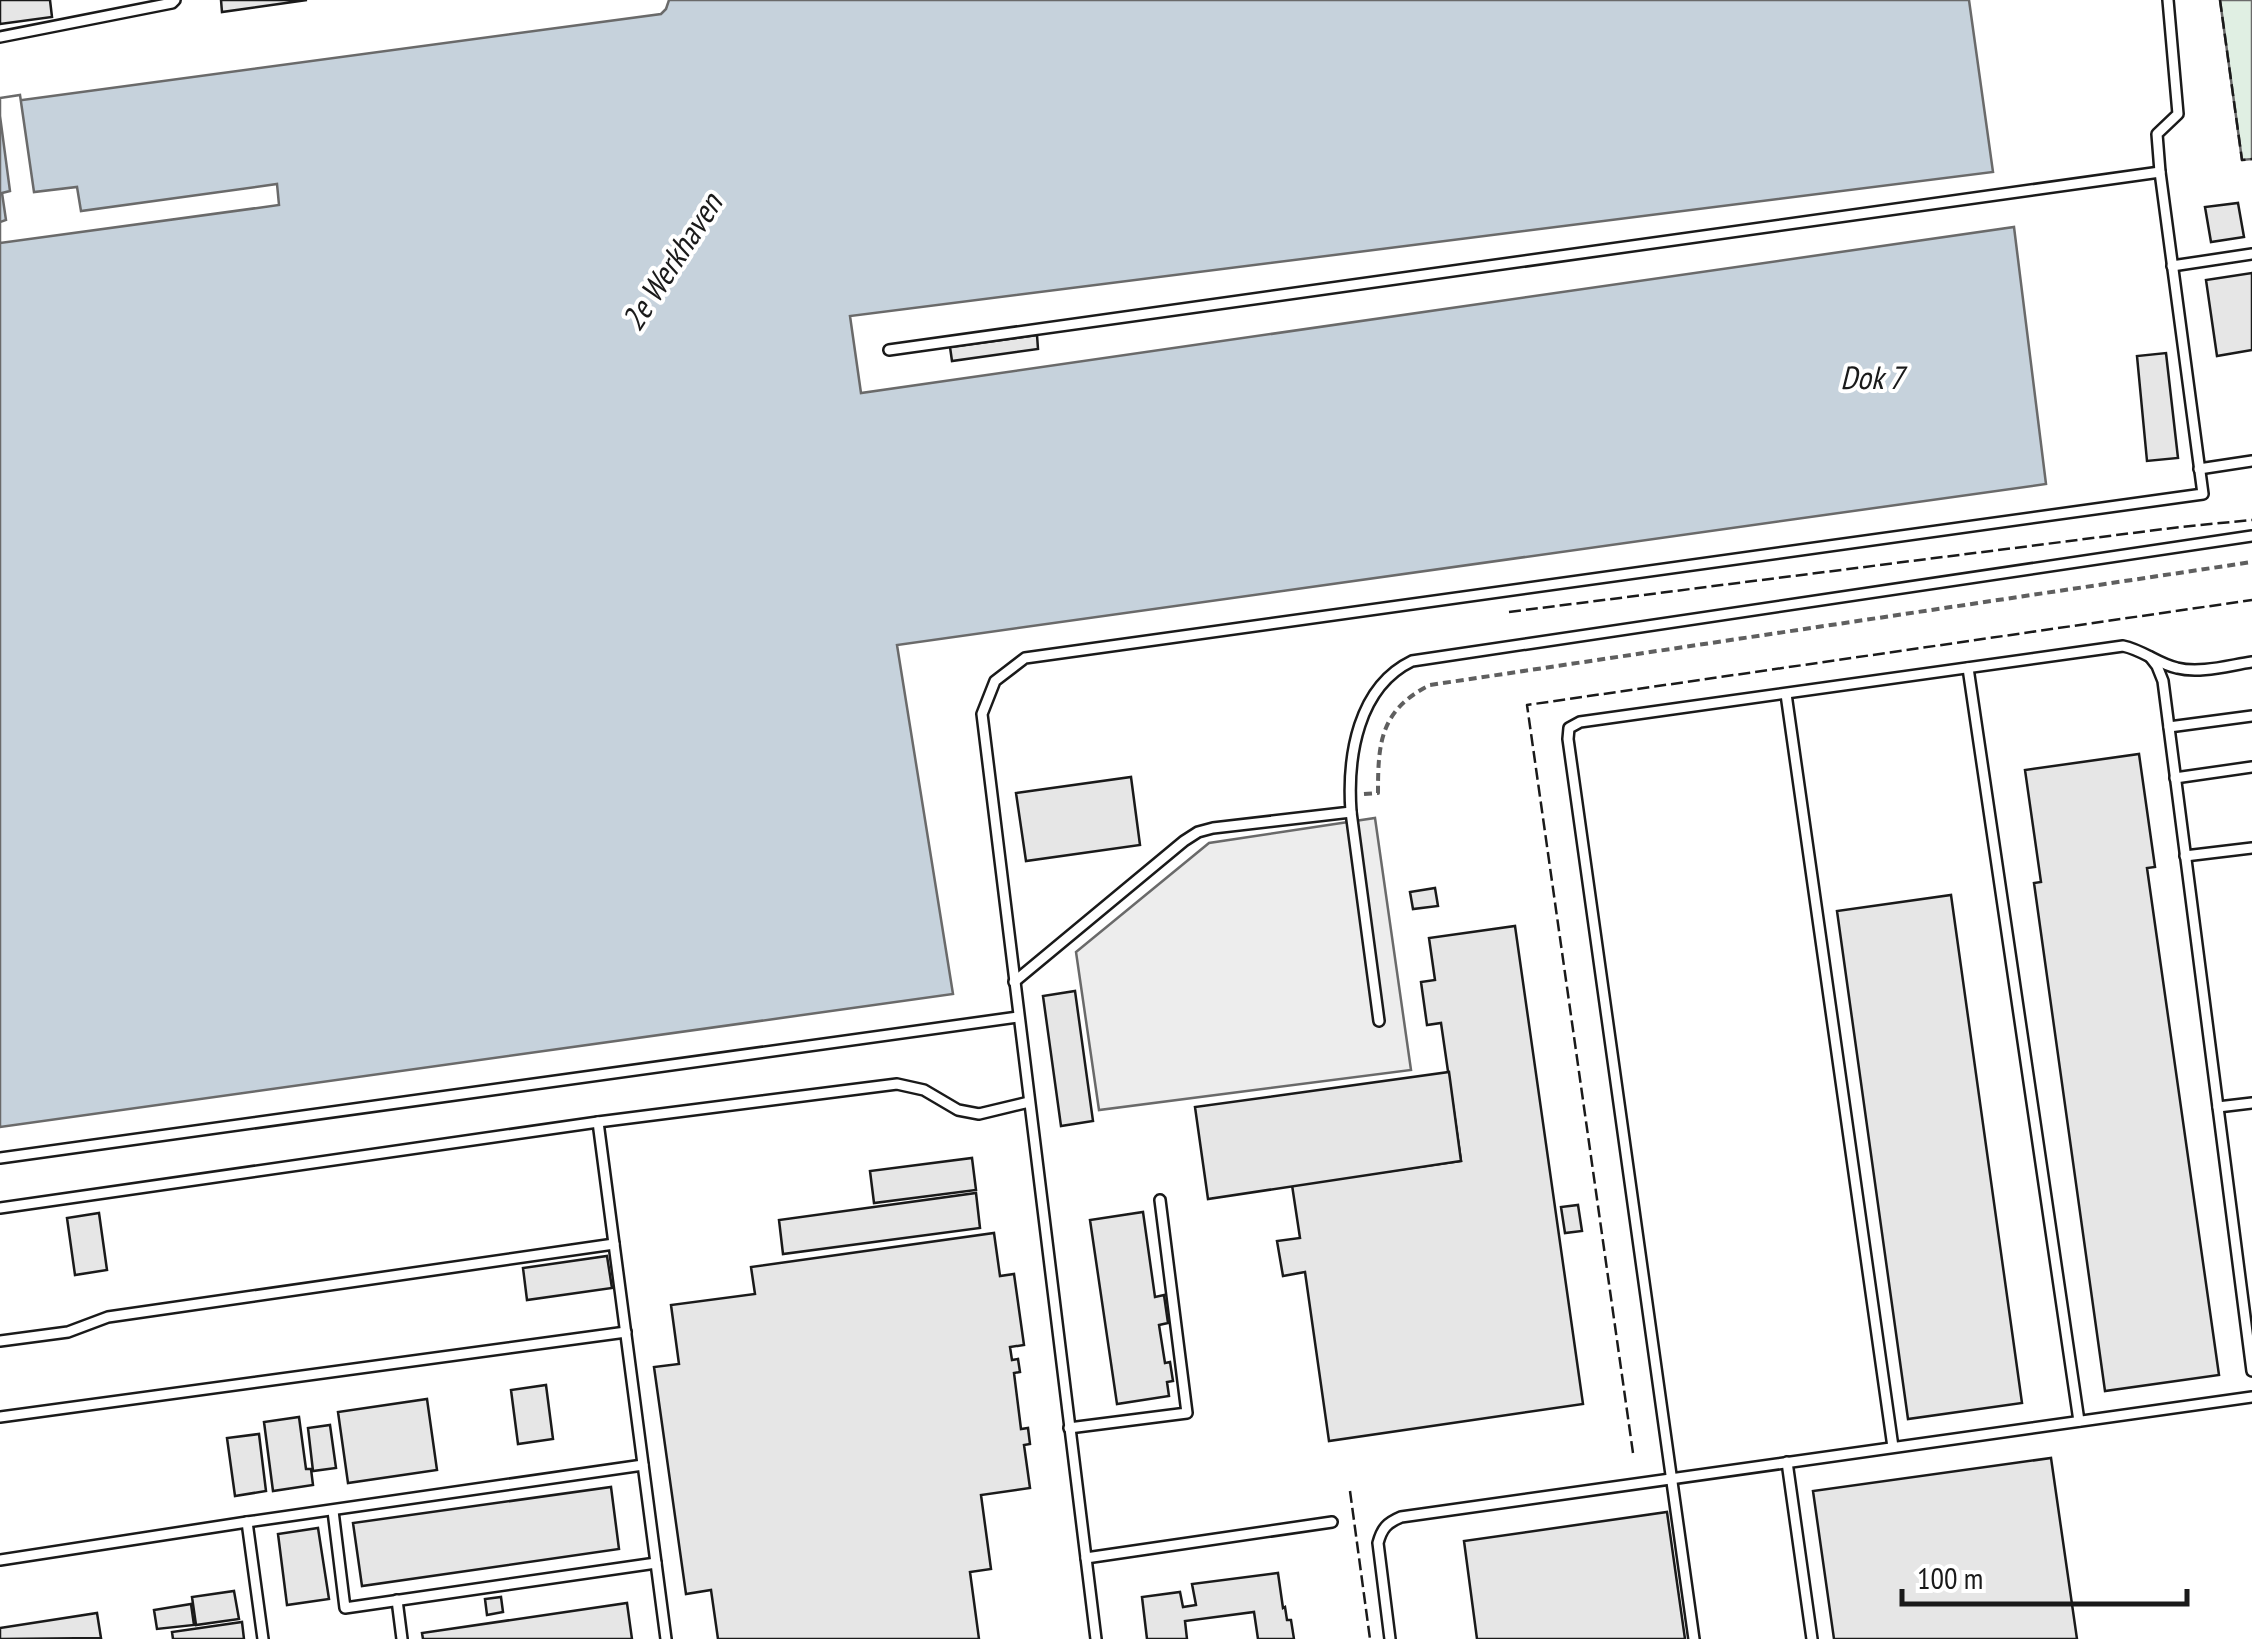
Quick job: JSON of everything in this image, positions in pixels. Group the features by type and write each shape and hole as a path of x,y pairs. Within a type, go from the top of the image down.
{"lane":[{"path":"0,38 172,4 175,0"},
{"path":"1096,1639 982,714 995,681 1025,658 2202,494 2157,134 2178,114 2168,0"},
{"path":"889,350 2160,172"},
{"path":"2172,266 2252,254"},
{"path":"2199,469 2252,461"},
{"path":"1379,1021 1350,795 1362,718 1370,697 1398,668 1412,661 2252,536"},
{"path":"1694,1639 1569,728 1580,722 2124,646 2178,669 2252,662"},
{"path":"2148,654 2163,681 2252,1371"},
{"path":"1968,668 2079,1421"},
{"path":"1786,694 1893,1448"},
{"path":"2169,728 2252,716"},
{"path":"2175,778 2252,767"},
{"path":"1014,982 1198,832 1351,812"},
{"path":"2185,856 2252,848"},
{"path":"0,1158 1018,1017"},
{"path":"0,1208 598,1122 897,1084 924,1090 958,1110 978,1114 1028,1102"},
{"path":"2218,1107 2252,1103"},
{"path":"598,1122 666,1639"},
{"path":"1070,1428 1187,1413 1160,1200"},
{"path":"0,1341 68,1332 108,1317 614,1244"},
{"path":"0,1417 626,1332"},
{"path":"1390,1639 1378,1543 1382,1530 1401,1516 2252,1397"},
{"path":"1787,1462 1812,1639"},
{"path":"0,1560 644,1466"},
{"path":"333,1510 345,1608 656,1563"},
{"path":"247,1522 263,1639"},
{"path":"1086,1558 1332,1522"},
{"path":"397,1600 402,1639"}],"path":[{"path":"1350,795 1378,793 1378,759 1384,731 1394,711 1410,695 1430,685 2252,562"}],"green space":[{"path":"2220,0 2252,0 2252,159 2242,160"}],"shaded area":[{"path":"1375,818 1411,1070 1099,1110 1076,952 1209,843"}],"water":[{"path":"669,0 1969,0 1993,172 850,316 861,393 2014,227 2046,484 897,645 953,994 0,1127 0,103 661,14"}],"pier":[{"path":"20,95 34,192 77,187 81,211 277,184 279,205 0,243 0,222 6,220 2,193 10,191 0,98"}],"building":[{"path":"0,0 50,0 52,17 0,24"},
{"path":"221,0 307,0 222,12"},
{"path":"2238,203 2244,237 2211,242 2205,207"},
{"path":"2252,273 2252,350 2217,356 2206,280"},
{"path":"1037,335 1038,349 952,361 950,347"},
{"path":"2166,353 2178,458 2147,461 2137,356"},
{"path":"2139,754 2155,867 2147,868 2219,1375 2105,1391 2034,883 2041,882 2025,770"},
{"path":"1131,777 1140,845 1026,861 1016,793"},
{"path":"1435,888 1438,906 1413,909 1410,892"},
{"path":"1951,895 2022,1403 1908,1419 1837,911"},
{"path":"1515,926 1583,1404 1329,1441 1305,1272 1283,1276 1277,1241 1300,1238 1292,1185 1461,1161 1441,1023 1427,1025 1421,982 1435,980 1429,938"},
{"path":"1075,991 1093,1121 1061,1126 1043,996"},
{"path":"1449,1072 1461,1161 1208,1199 1195,1107"},
{"path":"972,1158 976,1190 874,1203 870,1171"},
{"path":"976,1193 980,1228 783,1254 779,1220"},
{"path":"1578,1205 1582,1231 1565,1233 1561,1207"},
{"path":"1143,1212 1155,1297 1164,1295 1168,1323 1159,1325 1165,1363 1170,1362 1173,1381 1167,1382 1169,1396 1117,1404 1090,1220"},
{"path":"99,1213 107,1270 75,1275 67,1218"},
{"path":"994,1233 1000,1276 1014,1274 1024,1345 1010,1347 1020,1372 1014,1373 1021,1429 1028,1428 1030,1444 1024,1445 1030,1488 981,1495 991,1569 970,1572 979,1639 718,1639 711,1590 686,1594 654,1367 679,1364 671,1305 755,1294 751,1267"},
{"path":"607,1256 612,1288 527,1300 523,1268"},
{"path":"546,1385 553,1439 518,1444 511,1390"},
{"path":"427,1399 437,1470 348,1483 338,1412"},
{"path":"299,1417 306,1469 311,1469 313,1485 273,1491 264,1422"},
{"path":"330,1425 336,1468 313,1471 308,1428"},
{"path":"259,1434 266,1491 235,1496 227,1438"},
{"path":"2051,1458 2077,1639 1834,1639 1813,1491"},
{"path":"611,1487 619,1549 362,1586 353,1523"},
{"path":"1667,1512 1685,1639 1477,1639 1464,1541"},
{"path":"318,1528 329,1599 287,1605 278,1534"},
{"path":"1278,1573 1283,1608 1287,1620 1291,1620 1294,1639 1258,1639 1254,1612 1185,1621 1187,1639 1147,1639 1142,1597 1180,1592 1183,1607 1196,1605 1192,1584"},
{"path":"234,1591 239,1619 196,1625 192,1597"},
{"path":"501,1597 503,1612 487,1615 485,1599"},
{"path":"627,1603 632,1639 423,1639 422,1633"},
{"path":"191,1604 194,1625 157,1629 154,1610"},
{"path":"97,1613 101,1638 0,1639 0,1628"},
{"path":"242,1622 244,1639 173,1639 172,1632"}],"fence":[{"path":"2220,0 2242,160 2252,159"},
{"path":"1509,612 2252,520"},
{"path":"1633,1453 1527,705 2252,600"},
{"path":"1350,1491 1370,1639"}],"water label":[{"name":"2e Werkhaven","path":"672,262"},
{"name":"Dok 7","path":"1872,378"}]}
